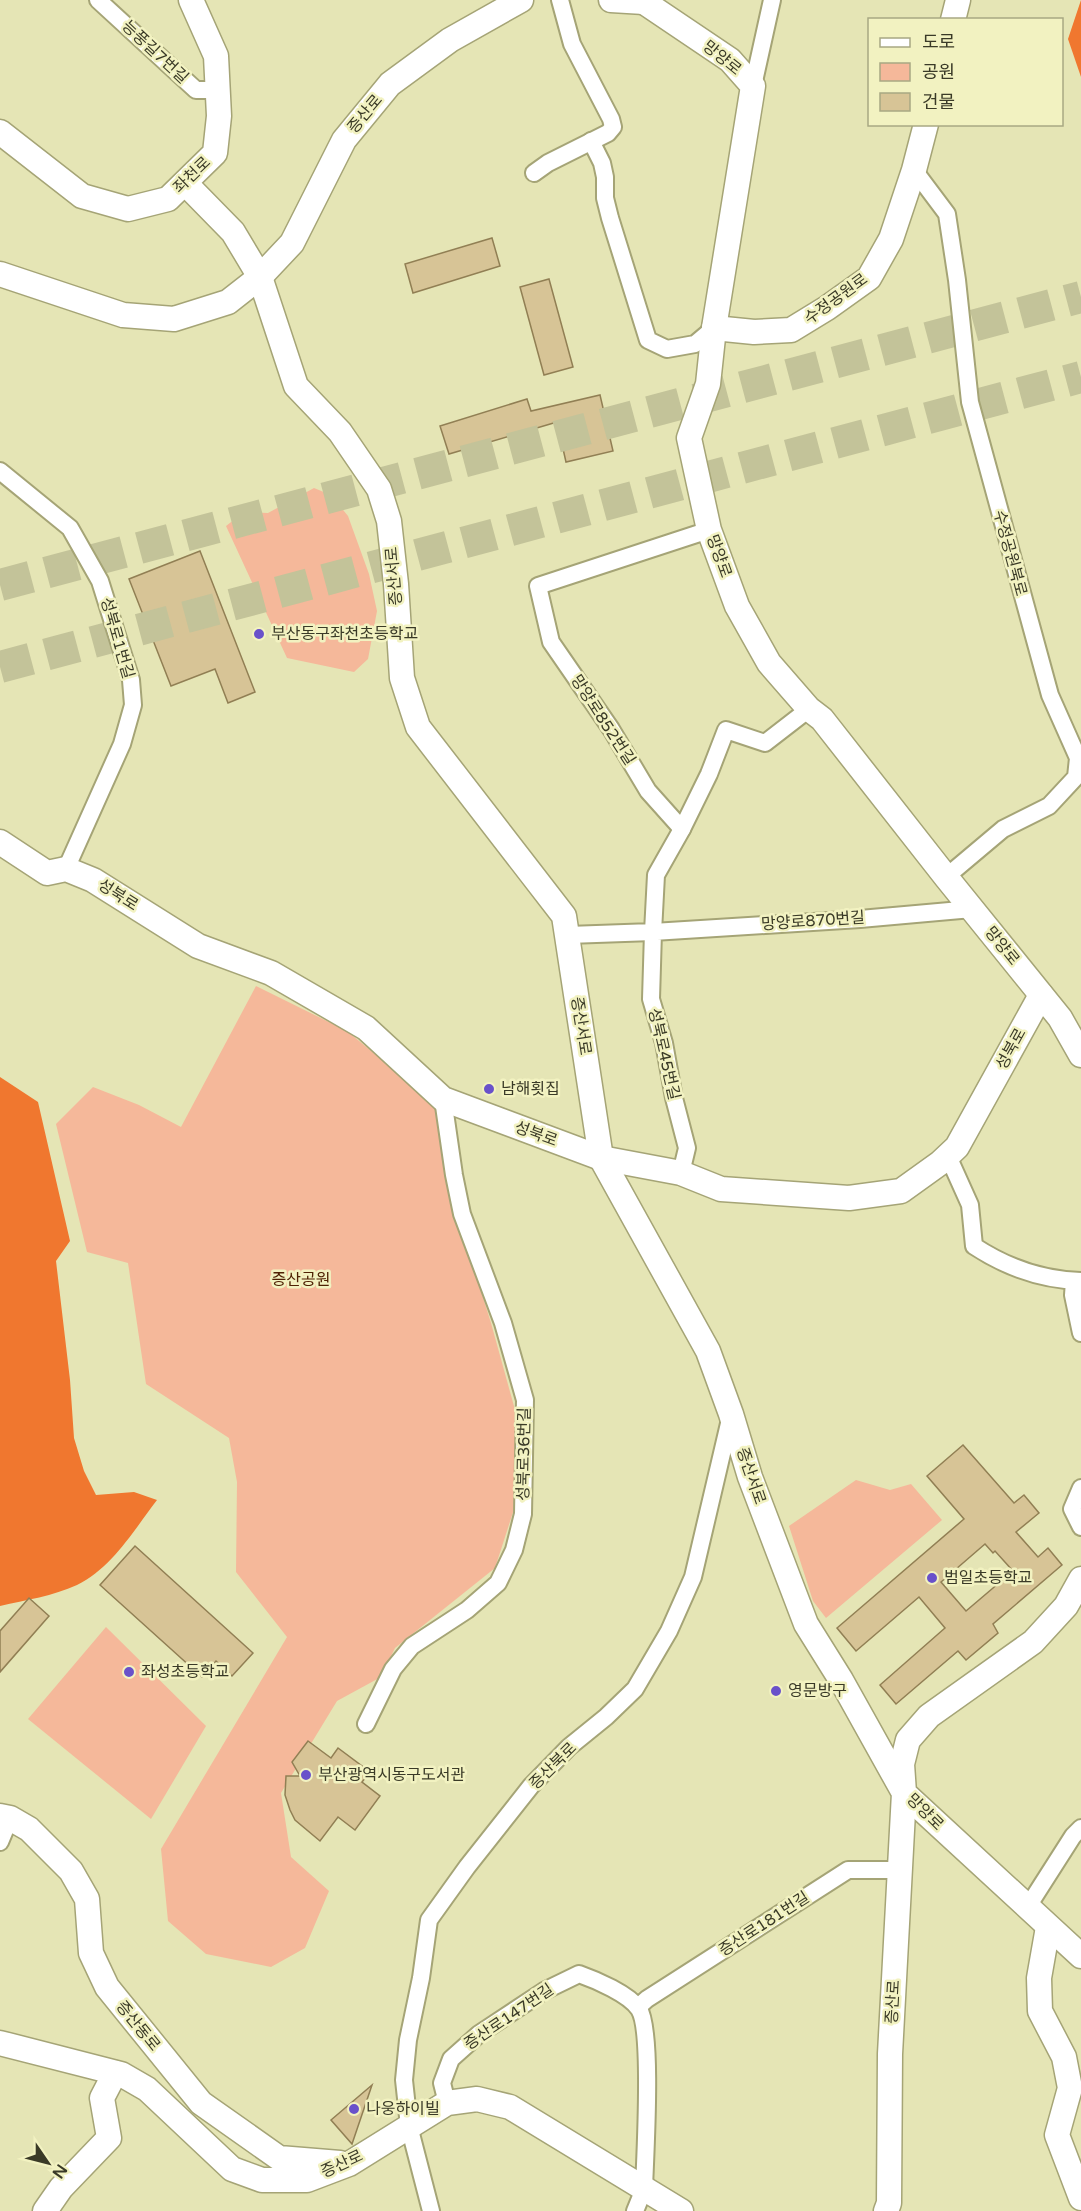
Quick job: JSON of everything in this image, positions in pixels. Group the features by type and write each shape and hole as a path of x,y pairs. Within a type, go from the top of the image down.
{"street":[{"name":"능풍길7번길","path":"98,0 196,90 218,90"},
{"name":"좌천로","path":"0,132 82,196 129,210 168,199 215,153 219,116 216,56 191,0"},
{"name":"증산로","path":"0,274 123,315 174,319 228,302 260,277 292,243 344,140 390,84 450,40 521,0"},
{"path":"534,173 548,163 608,133 613,127 572,44 560,0"},
{"path":"611,0 644,1"},
{"path":"753,86 772,0"},
{"path":"954,18 958,0"},
{"name":"망양로","path":"644,1 730,60 753,86 714,328 708,384 689,438 709,530 737,606 769,663 809,709 822,719 1041,995 1071,1021 1081,1054"},
{"name":"수정공원로","path":"714,328 754,332 791,330 869,278 891,239 914,170 925,126"},
{"path":"591,141 602,163 605,198 610,218 648,340 667,349 695,344 714,328"},
{"name":"수정공원북로","path":"914,170 947,214 957,280 962,346 970,402 1050,695 1078,758 1076,777 1049,806 1003,829 946,877"},
{"path":"185,183 233,232 260,277"},
{"name":"증산서로","path":"260,277 297,386 340,432 379,489 389,521 402,678 418,727 564,916 601,1158 708,1352 731,1414 750,1477 806,1624 841,1680 904,1793"},
{"name":"성북로1번길","path":"0,471 70,528 100,581 131,680 133,705 122,744 66,869"},
{"name":"망양로852번길","path":"682,829 648,791 611,729 551,642 538,586 709,530"},
{"path":"568,935 653,932 656,875 710,774 726,730 765,743 809,709"},
{"name":"성북로","path":"0,842 47,873 66,869 93,880 198,946 272,973 366,1028 443,1099 601,1158 681,1173 721,1189 849,1198 901,1191 957,1147 1041,995"},
{"name":"망양로870번길","path":"653,932 860,919 972,909"},
{"name":"성북로45번길","path":"653,932 651,999 664,1043 674,1098 687,1148 681,1173"},
{"name":"성북로36번길","path":"366,1724 393,1669 412,1646 467,1610 498,1583 514,1550 523,1514 525,1400 503,1323 462,1214 443,1099"},
{"path":"948,1156 969,1205 974,1246 1018,1269 1050,1279 1078,1281 1073,1296 1081,1333"},
{"name":"증산북로","path":"430,2211 409,2126 404,2080 408,2040 421,1978 429,1920 467,1867 531,1786 569,1747 606,1717 635,1689 669,1631 693,1577 731,1414"},
{"path":"1081,1488 1072,1509 1081,1527"},
{"name":"망양로","path":"1081,1579 1066,1606 1034,1642 929,1716 908,1740 902,1764 904,1793 1081,1956"},
{"name":"증산로","path":"886,2211 889,2203 890,2054 904,1793"},
{"path":"0,1842 5,1817"},
{"name":"증산동로","path":"5,1817 29,1829 71,1871 87,1899 90,1953 106,1988 201,2103 279,2158 349,2164"},
{"path":"1027,1908 1073,1836 1081,1828"},
{"name":"증산로181번길","path":"638,2007 848,1869 900,1870"},
{"path":"1048,1927 1039,1978 1040,2011 1064,2057 1070,2088 1057,2135 1081,2198"},
{"name":"증산로147번길","path":"447,2103 442,2083 451,2059 479,2034 544,1990 579,1974 608,1986 638,2007"},
{"path":"635,2211 644,2188 646,2036 638,2007"},
{"name":"증산로","path":"0,2043 115,2073 147,2089 232,2169 262,2180 307,2180 349,2164 447,2103 477,2099 510,2108 681,2211"},
{"path":"45,2211 61,2188 108,2138 102,2098 115,2073"}],"green space":[{"path":"314,488 331,495 348,516 369,574 377,611 368,659 354,672 287,658 226,526 244,512 268,513"},
{"name":"증산공원","path":"256,986 347,1031 439,1107 446,1179 491,1323 517,1417 516,1503 495,1568 395,1648 381,1677 337,1701 281,1793 291,1857 329,1891 305,1948 271,1967 206,1954 168,1921 161,1849 287,1637 236,1572 237,1482 229,1438 146,1384 128,1263 87,1252 56,1124 93,1087 139,1105 181,1127"},
{"path":"856,1480 890,1490 911,1484 942,1520 826,1618 813,1601 789,1526"},
{"path":"106,1627 206,1726 151,1819 28,1719"}],"shaded area":[{"path":"1081,0 1081,77 1068,39"},
{"path":"0,1077 38,1102 70,1241 56,1261 70,1380 74,1438 84,1471 96,1495 134,1492 157,1500 112,1559 90,1578 58,1592 0,1606"}],"building":[{"path":"492,238 500,266 413,293 405,264"},
{"path":"549,279 573,367 544,375 520,287"},
{"path":"600,395 613,451 566,462 557,422 449,454 440,426 527,399 531,411"},
{"path":"200,551 255,692 228,703 215,669 171,686 129,579"},
{"path":"963,1445 1014,1503 1024,1495 1039,1513 1016,1532 1038,1557 1048,1548 1062,1565 993,1624 998,1633 966,1660 958,1651 896,1704 880,1685 945,1628 919,1597 856,1651 837,1628 964,1519 927,1476","holes":["985,1544 993,1553 995,1551 1013,1571 966,1611 941,1582"]},
{"path":"135,1546 253,1653 232,1676 216,1661 202,1677 100,1585"},
{"path":"29,1598 49,1616 0,1672 0,1631"},
{"path":"308,1741 331,1758 338,1748 370,1772 362,1782 380,1796 355,1830 338,1817 320,1841 295,1820 285,1795 286,1776 300,1776 292,1762"},
{"name":"나웅하이빌","path":"372,2085 352,2144 331,2120"}],"tunnel":[{"path":"0,585 1081,297"},
{"path":"0,667 1081,377"}],"place":[{"name":"부산동구좌천초등학교","path":"259,634"},
{"name":"남해횟집","path":"489,1089"},
{"name":"범일초등학교","path":"932,1578"},
{"name":"좌성초등학교","path":"129,1672"},
{"name":"영문방구","path":"776,1691"},
{"name":"부산광역시동구도서관","path":"306,1775"},
{"name":"나웅하이빌","path":"354,2109"}]}
